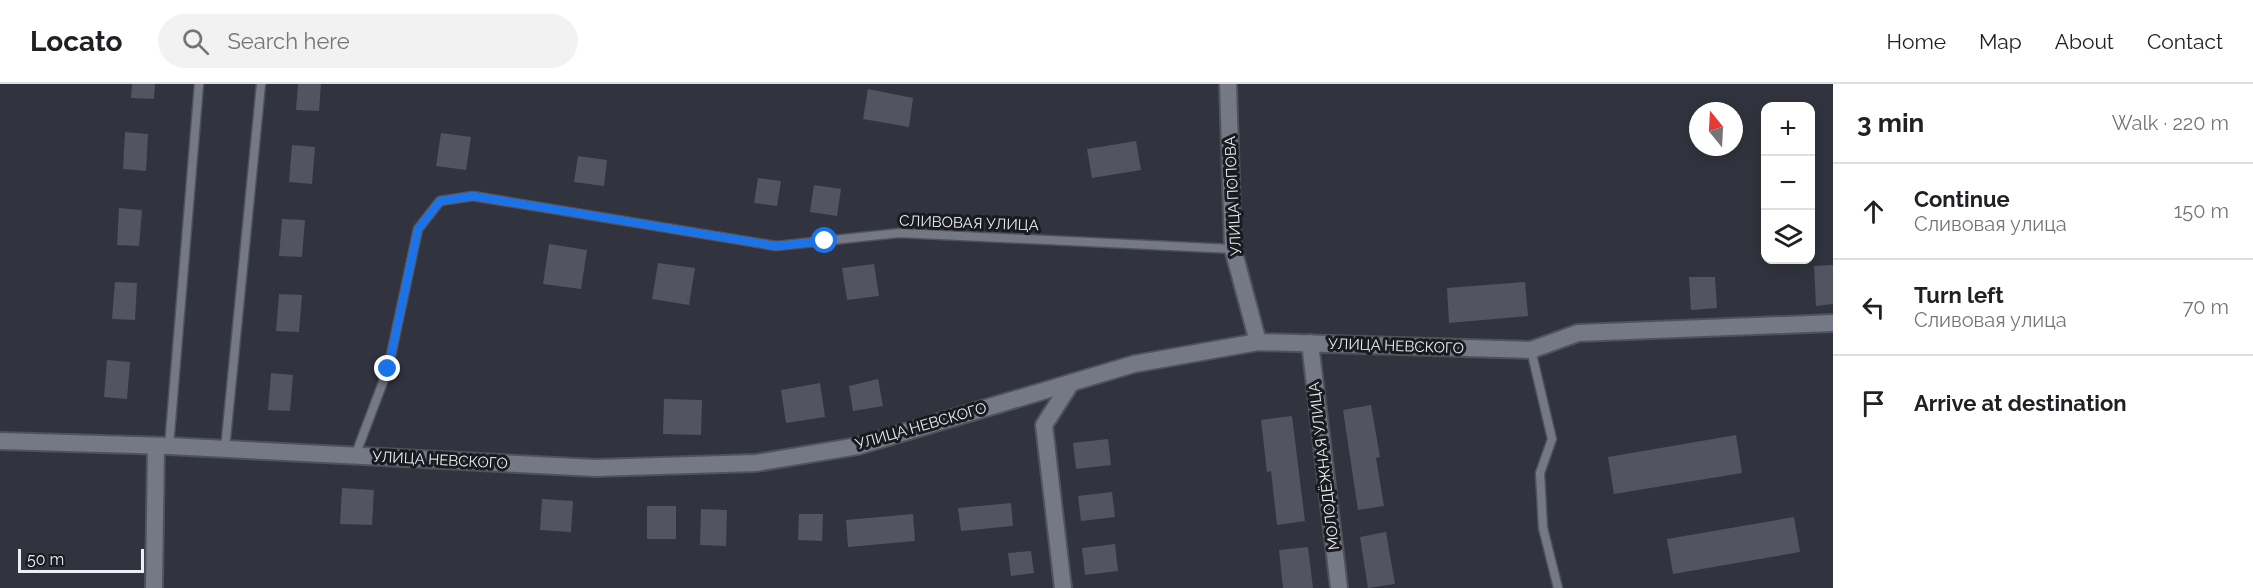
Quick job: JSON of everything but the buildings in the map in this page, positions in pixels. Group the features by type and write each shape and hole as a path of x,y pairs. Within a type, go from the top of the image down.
{"street":[{"name":"УЛИЦА ПОПОВА","path":"1228,84 1233,249 1258,342"},
{"name":"УЛИЦА НЕВСКОГО","path":"0,441 162,446 595,468 756,463 858,446 1134,364 1258,342 1531,350 1578,333 1833,323"},
{"name":"МОЛОДЁЖНАЯ УЛИЦА","path":"1310,343 1339,588"},
{"path":"1063,588 1044,425 1071,383"},
{"path":"154,588 153,560 162,446"}],"lane":[{"path":"162,446 199,84"},
{"path":"225,449 261,84"},
{"name":"СЛИВОВАЯ УЛИЦА","path":"356,456 388,369 418,229 440,201 473,196 776,246 899,233 1233,249"},
{"path":"1531,350 1552,439 1540,473 1543,528 1558,588"}],"route":[{"path":"388,369 418,229 440,201 473,196 776,246 825,241"}]}
